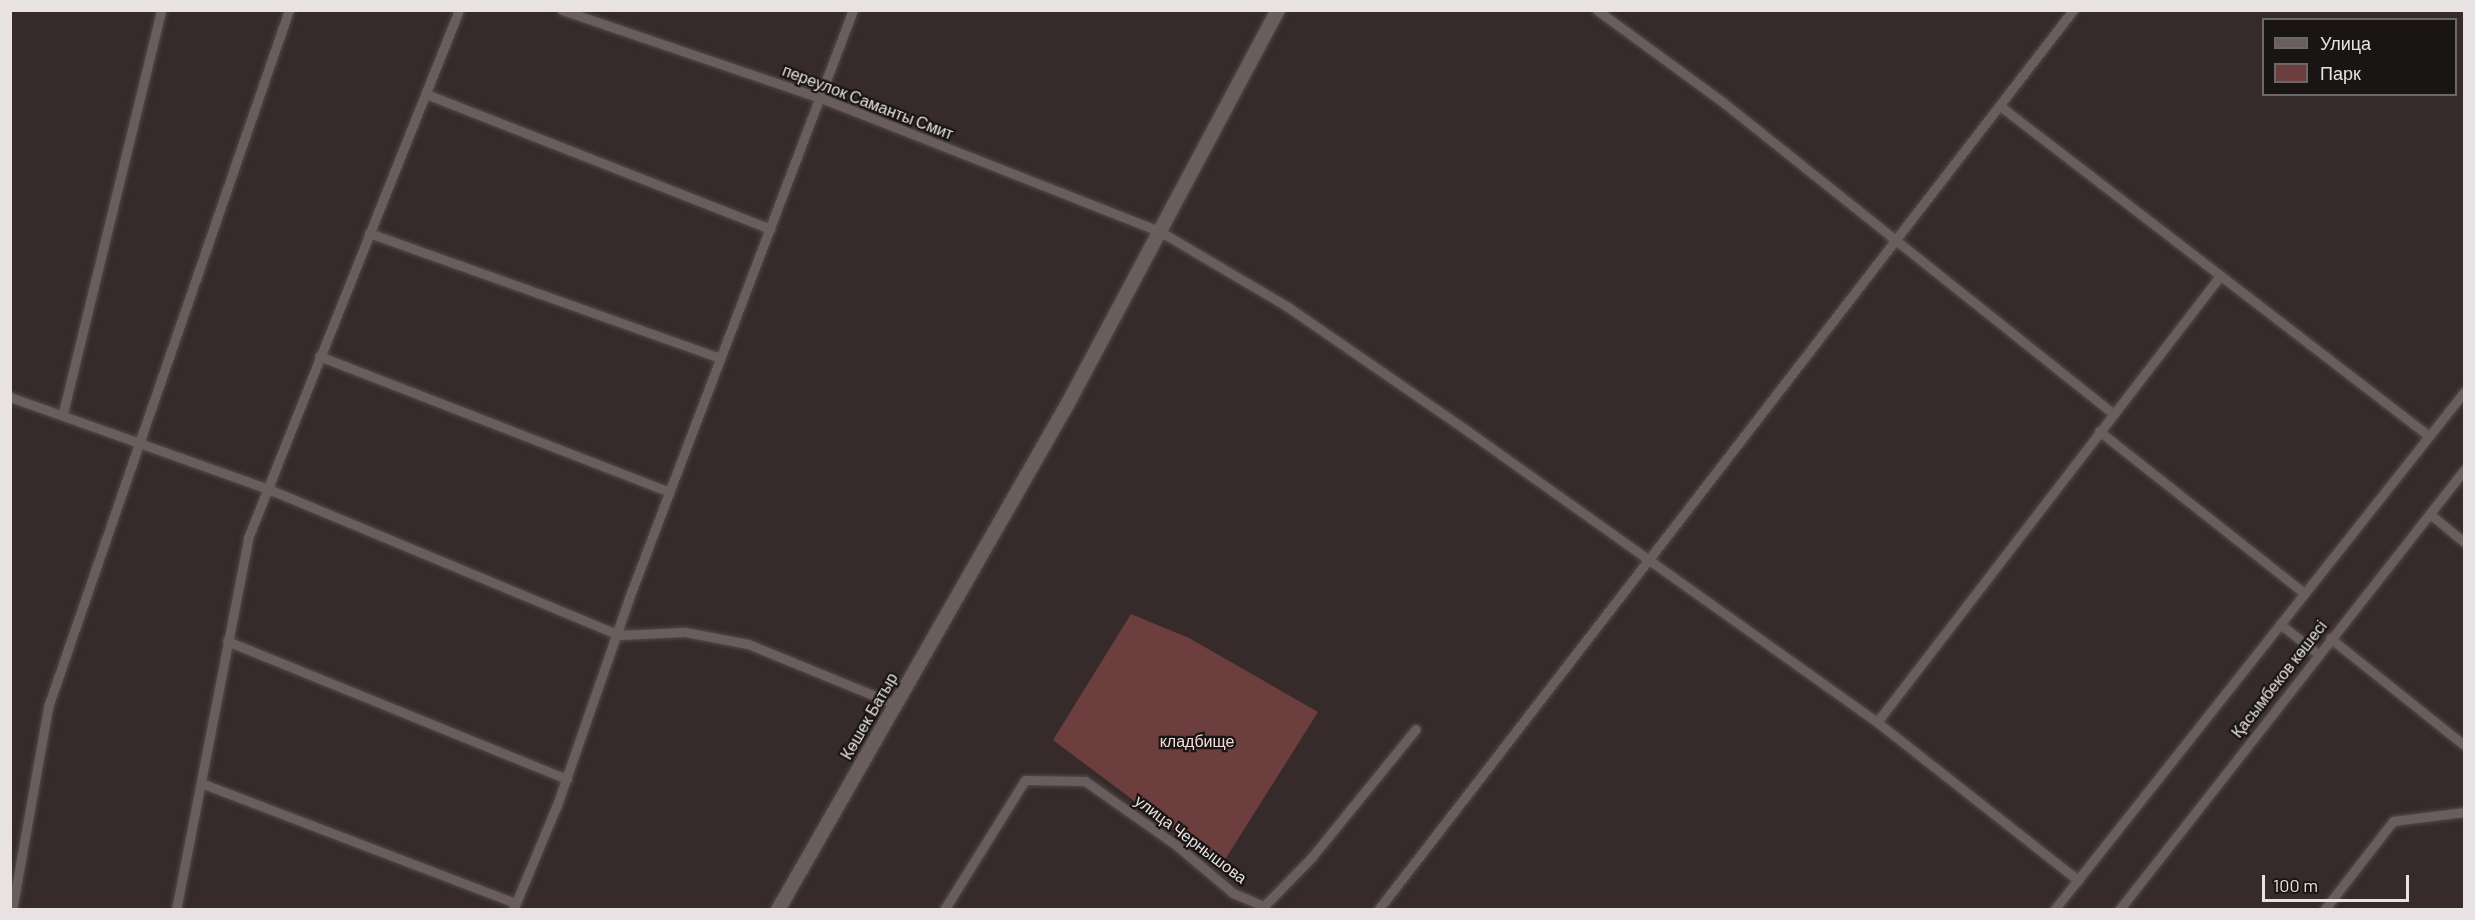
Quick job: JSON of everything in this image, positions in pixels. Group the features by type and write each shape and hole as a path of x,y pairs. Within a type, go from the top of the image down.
{"street":[{"path":"63,413 161,10"},
{"path":"12,909 48,707 289,10"},
{"path":"176,909 248,538 266,488 459,10"},
{"name":"переулок Саманты Смит","path":"562,10 821,98 1159,231 1349,348 1877,722 2078,880"},
{"path":"201,783 514,906 567,779 669,492 853,10"},
{"name":"Көшек Батыр","path":"778,909 1067,405 1278,10"},
{"path":"1597,10 1724,103 1896,244 2112,413"},
{"path":"1378,909 1896,244 2073,10"},
{"path":"426,94 770,229"},
{"path":"2000,106 2429,436"},
{"path":"369,233 720,358"},
{"path":"1877,722 2112,413 2220,276"},
{"path":"320,356 669,492"},
{"path":"2055,909 2464,392"},
{"path":"10,397 139,439 266,488 619,635 684,632 748,644 895,704"},
{"path":"2099,431 2304,593"},
{"name":"Қасымбеков көшесі","path":"2120,909 2318,653 2464,470"},
{"path":"2430,514 2464,542"},
{"path":"2280,624 2318,653"},
{"path":"2330,638 2464,745"},
{"path":"227,641 567,779"},
{"name":"улица Чернышова","path":"944,909 1025,780 1085,781 1176,845 1233,893 1264,906 1311,858 1416,729"},
{"path":"2324,909 2393,821 2464,812"}],"green space":[{"name":"кладбище","path":"1131,614 1189,638 1318,712 1221,866 1053,740"}]}
